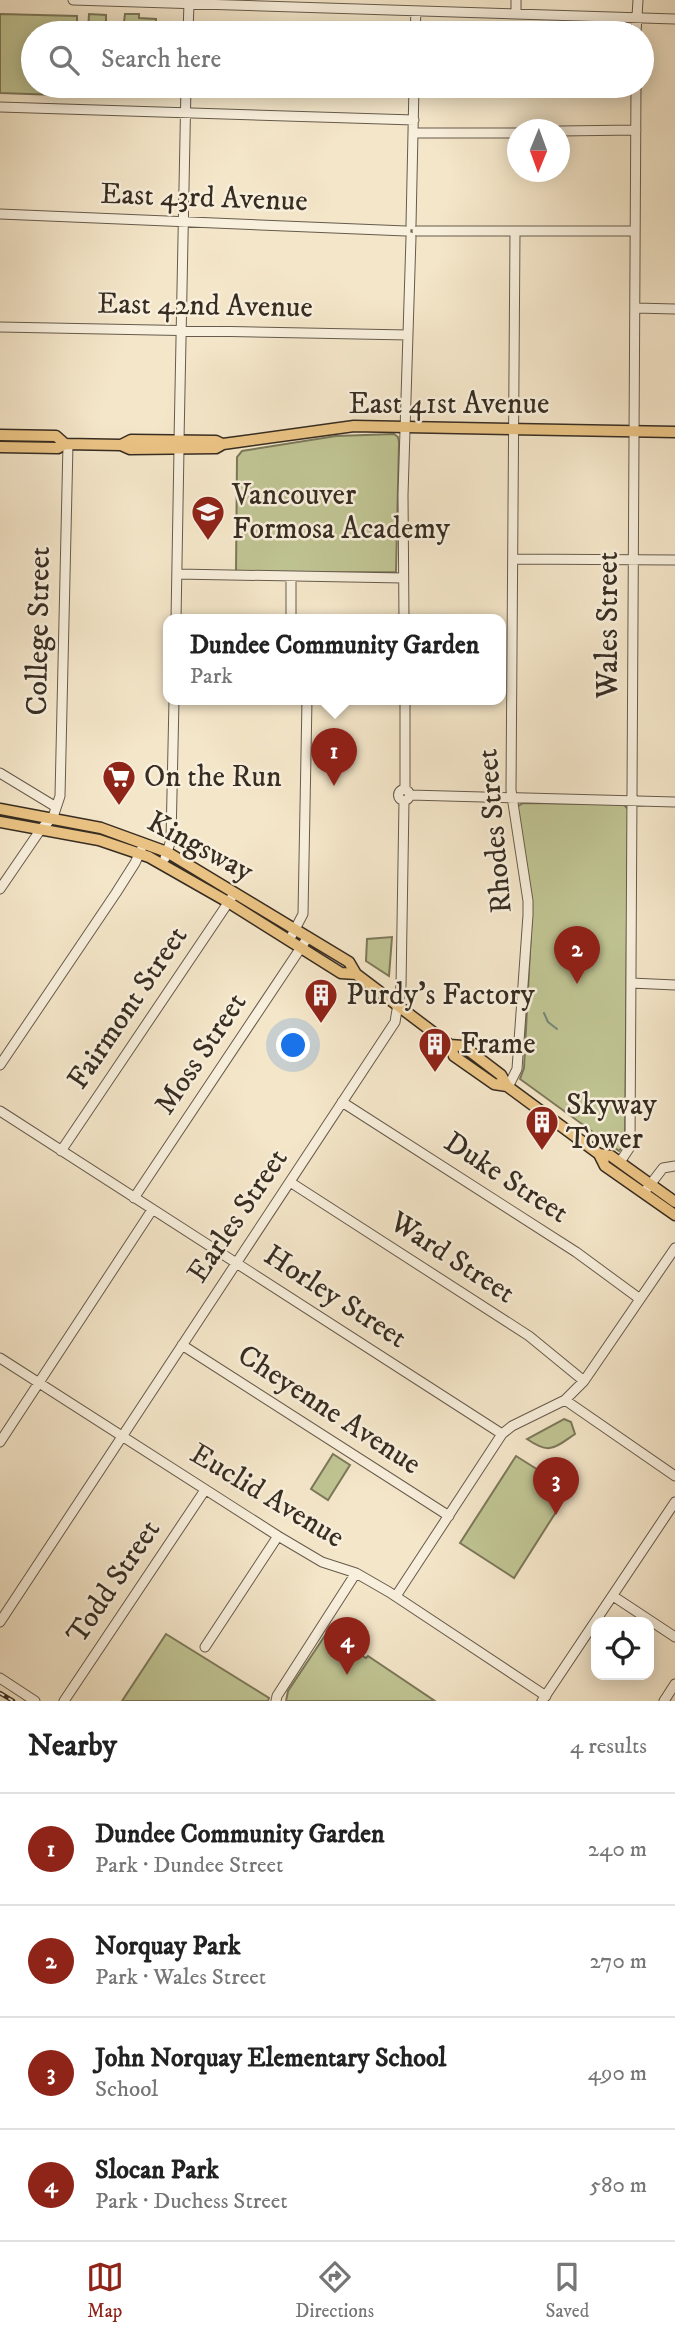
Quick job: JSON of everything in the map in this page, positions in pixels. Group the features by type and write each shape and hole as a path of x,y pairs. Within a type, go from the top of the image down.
{"main road":[{"name":"East 41st Avenue","path":"0,447 58,448 66,444 121,444 130,449 179,445 216,448 223,444 354,426 675,432"},
{"name":"East 41st Avenue","path":"0,435 56,436 66,444"},
{"name":"Kingsway","path":"0,809 55,812 101,828 142,847 163,863 232,897"},
{"name":"Kingsway","path":"0,822 167,852 232,897 305,942 341,973 355,974 450,1045 463,1046 501,1075 507,1086 599,1154 605,1166 675,1202"},
{"name":"Kingsway","path":"599,1154 611,1156 620,1162 675,1215"}],"street":[{"path":"74,0 675,19"},
{"path":"516,0 516,14"},
{"path":"637,21 638,0"},
{"path":"188,21 189,3"},
{"path":"416,11 416,21"},
{"path":"176,614 186,98"},
{"path":"404,614 405,426 414,98"},
{"name":"Wales Street","path":"620,1162 630,1147 636,98"},
{"path":"0,107 414,120"},
{"path":"570,131 636,130"},
{"path":"413,133 507,133"},
{"name":"East 43rd Avenue","path":"0,214 411,231 635,231"},
{"name":"Rhodes Street","path":"507,1086 517,1069 527,915 511,798 516,232"},
{"path":"635,308 675,309"},
{"name":"East 42nd Avenue","path":"0,327 408,335"},
{"name":"College Street","path":"55,812 60,796 66,444"},
{"path":"513,559 675,560"},
{"path":"177,574 403,578"},
{"path":"291,614 292,577"},
{"path":"163,863 171,840 174,705"},
{"path":"293,935 303,914 307,705"},
{"name":"Earles Street","path":"0,1622 395,1022 401,986 406,795 405,705"},
{"path":"0,773 55,812 0,889"},
{"path":"406,795 675,802"},
{"path":"0,1065 116,893 142,847"},
{"name":"Fairmont Street","path":"61,1151 232,897"},
{"name":"Moss Street","path":"134,1198 305,942"},
{"path":"631,983 675,985"},
{"name":"Duke Street","path":"342,1102 576,1252 640,1299"},
{"path":"0,1124 3,1113"},
{"name":"Horley Street","path":"3,1113 502,1434"},
{"path":"647,1188 663,1168 675,1166"},
{"name":"Ward Street","path":"290,1182 529,1336 584,1381"},
{"path":"0,1442 152,1210"},
{"path":"396,1596 502,1434 512,1426 565,1400 584,1381 675,1248"},
{"name":"Cheyenne Avenue","path":"181,1345 449,1516"},
{"name":"Euclid Avenue","path":"0,1358 278,1536 322,1562 356,1573 396,1596 544,1698"},
{"path":"565,1400 675,1476"},
{"name":"Todd Street","path":"64,1701 205,1490"},
{"path":"544,1698 675,1502"},
{"path":"205,1647 278,1536"},
{"path":"276,1701 356,1573"},
{"path":"613,1596 675,1637"},
{"path":"0,1678 35,1701"},
{"path":"664,1701 675,1684"}],"green space":[{"path":"0,14 77,16 77,21 21,21 21,94 0,93"},
{"path":"89,14 106,15 106,21 89,21"},
{"path":"125,14 139,14 139,18 156,19 124,21"},
{"path":"394,434 399,442 396,572 236,573 237,457 242,451 336,436"},
{"path":"523,803 614,804 624,805 628,809 625,1144 619,1151 520,1079 524,1068 532,911 517,807"},
{"path":"392,937 389,976 366,961 367,939"},
{"path":"564,1419 571,1422 575,1434 557,1446 541,1447 527,1439"},
{"path":"333,1454 350,1465 328,1500 311,1489"},
{"path":"516,1456 570,1490 514,1578 460,1543"},
{"path":"166,1634 269,1698 268,1701 122,1701"},
{"path":"326,1634 366,1658 368,1656 435,1701 286,1701 288,1691"}],"waterway":[{"path":"544,1013 548,1022 557,1029"}],"railway":[{"path":"0,1693 13,1701"}],"place":[{"name":"Vancouver Formosa Academy","path":"208,542"},
{"name":"Dundee Community Garden","path":"334,786"},
{"name":"On the Run","path":"119,807"},
{"name":"Norquay Park","path":"577,984"},
{"name":"Purdy's Factory","path":"321,1025"},
{"name":"Frame","path":"435,1074"},
{"name":"Skyway Tower","path":"542,1152"},
{"name":"John Norquay Elementary School","path":"556,1515"},
{"name":"Slocan Park","path":"347,1675"}]}
